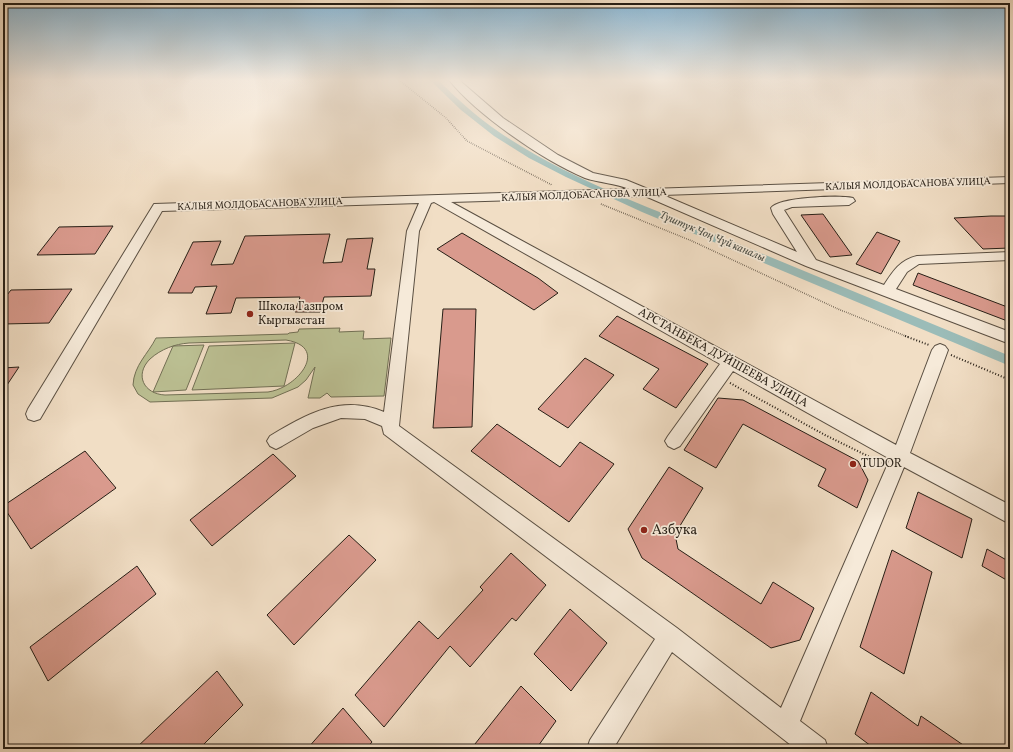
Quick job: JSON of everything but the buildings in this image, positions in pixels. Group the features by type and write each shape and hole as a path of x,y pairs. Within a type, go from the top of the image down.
{"street":[{"path":"493,115 556,159 590,175 622,182 811,263 1010,338"},
{"name":"КАЛЫЯ МОЛДОБАСАНОВА УЛИЦА","path":"34,414 158,207 622,194 1010,180"},
{"path":"432,199 413,231 390,429 669,636 816,749"},
{"name":"АРСТАНБЕКА ДУЙШЕЕВА УЛИЦА","path":"432,199 730,362 897,463 1010,515"},
{"path":"811,263 779,214 777,208 790,203 849,201"},
{"path":"887,292 900,270 909,262 917,260 1010,256"},
{"path":"786,725 897,463 940,350"},
{"path":"674,441 730,362"},
{"path":"276,441 307,423 343,411 364,412 390,422"},
{"path":"599,749 669,636"}],"path":[{"path":"442,115 467,142 550,184 692,241 851,314 1010,380"},
{"path":"720,377 825,435 897,463"}],"green space":[{"path":"340,328 339,332 364,331 363,339 391,338 384,396 331,397 327,393 320,398 308,398 315,367 306,380 298,387 272,398 150,402 138,394 133,385 136,371 156,338 288,334 298,332 299,329","holes":["286,340 299,344 306,351 308,358 305,367 290,383 279,389 268,392 165,395 152,391 144,383 142,377 145,365 154,355 163,350 179,345 189,343"]},
{"path":"295,343 284,386 192,390 209,346"},
{"path":"204,345 186,390 153,392 173,346"}],"waterway":[{"name":"Түштүк Чоң Чүй каналы","path":"471,115 497,134 532,156 569,176 646,210 1010,361"}],"place":[{"name":"Школа Газпром Кыргызстан","path":"250,314"},
{"name":"TUDOR","path":"853,464"},
{"name":"Азбука","path":"644,530"}]}
